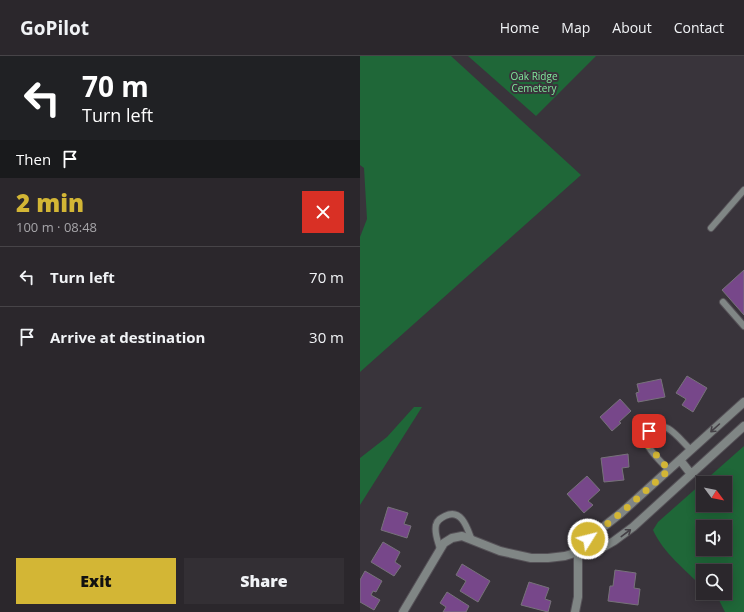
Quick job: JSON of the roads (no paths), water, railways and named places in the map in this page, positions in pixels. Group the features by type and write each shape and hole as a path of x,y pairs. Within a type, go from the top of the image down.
{"street":[{"path":"575,612 578,597 578,552 588,539 621,513 744,402"},
{"path":"403,612 440,549 444,543 452,538 462,536 471,538 500,551 531,558 565,556 578,552 600,549 633,527 744,426"},
{"path":"680,460 691,474"}],"lane":[{"path":"712,228 744,190"},
{"path":"723,302 744,326"},
{"path":"669,470 647,444 646,438 649,431 657,425 662,425 669,428 690,450"},
{"path":"440,549 436,534 436,524 439,519 448,515 458,516 462,519 467,525 471,538"}],"park label":[{"name":"Oak Ridge Cemetery","path":"534,82"}]}
